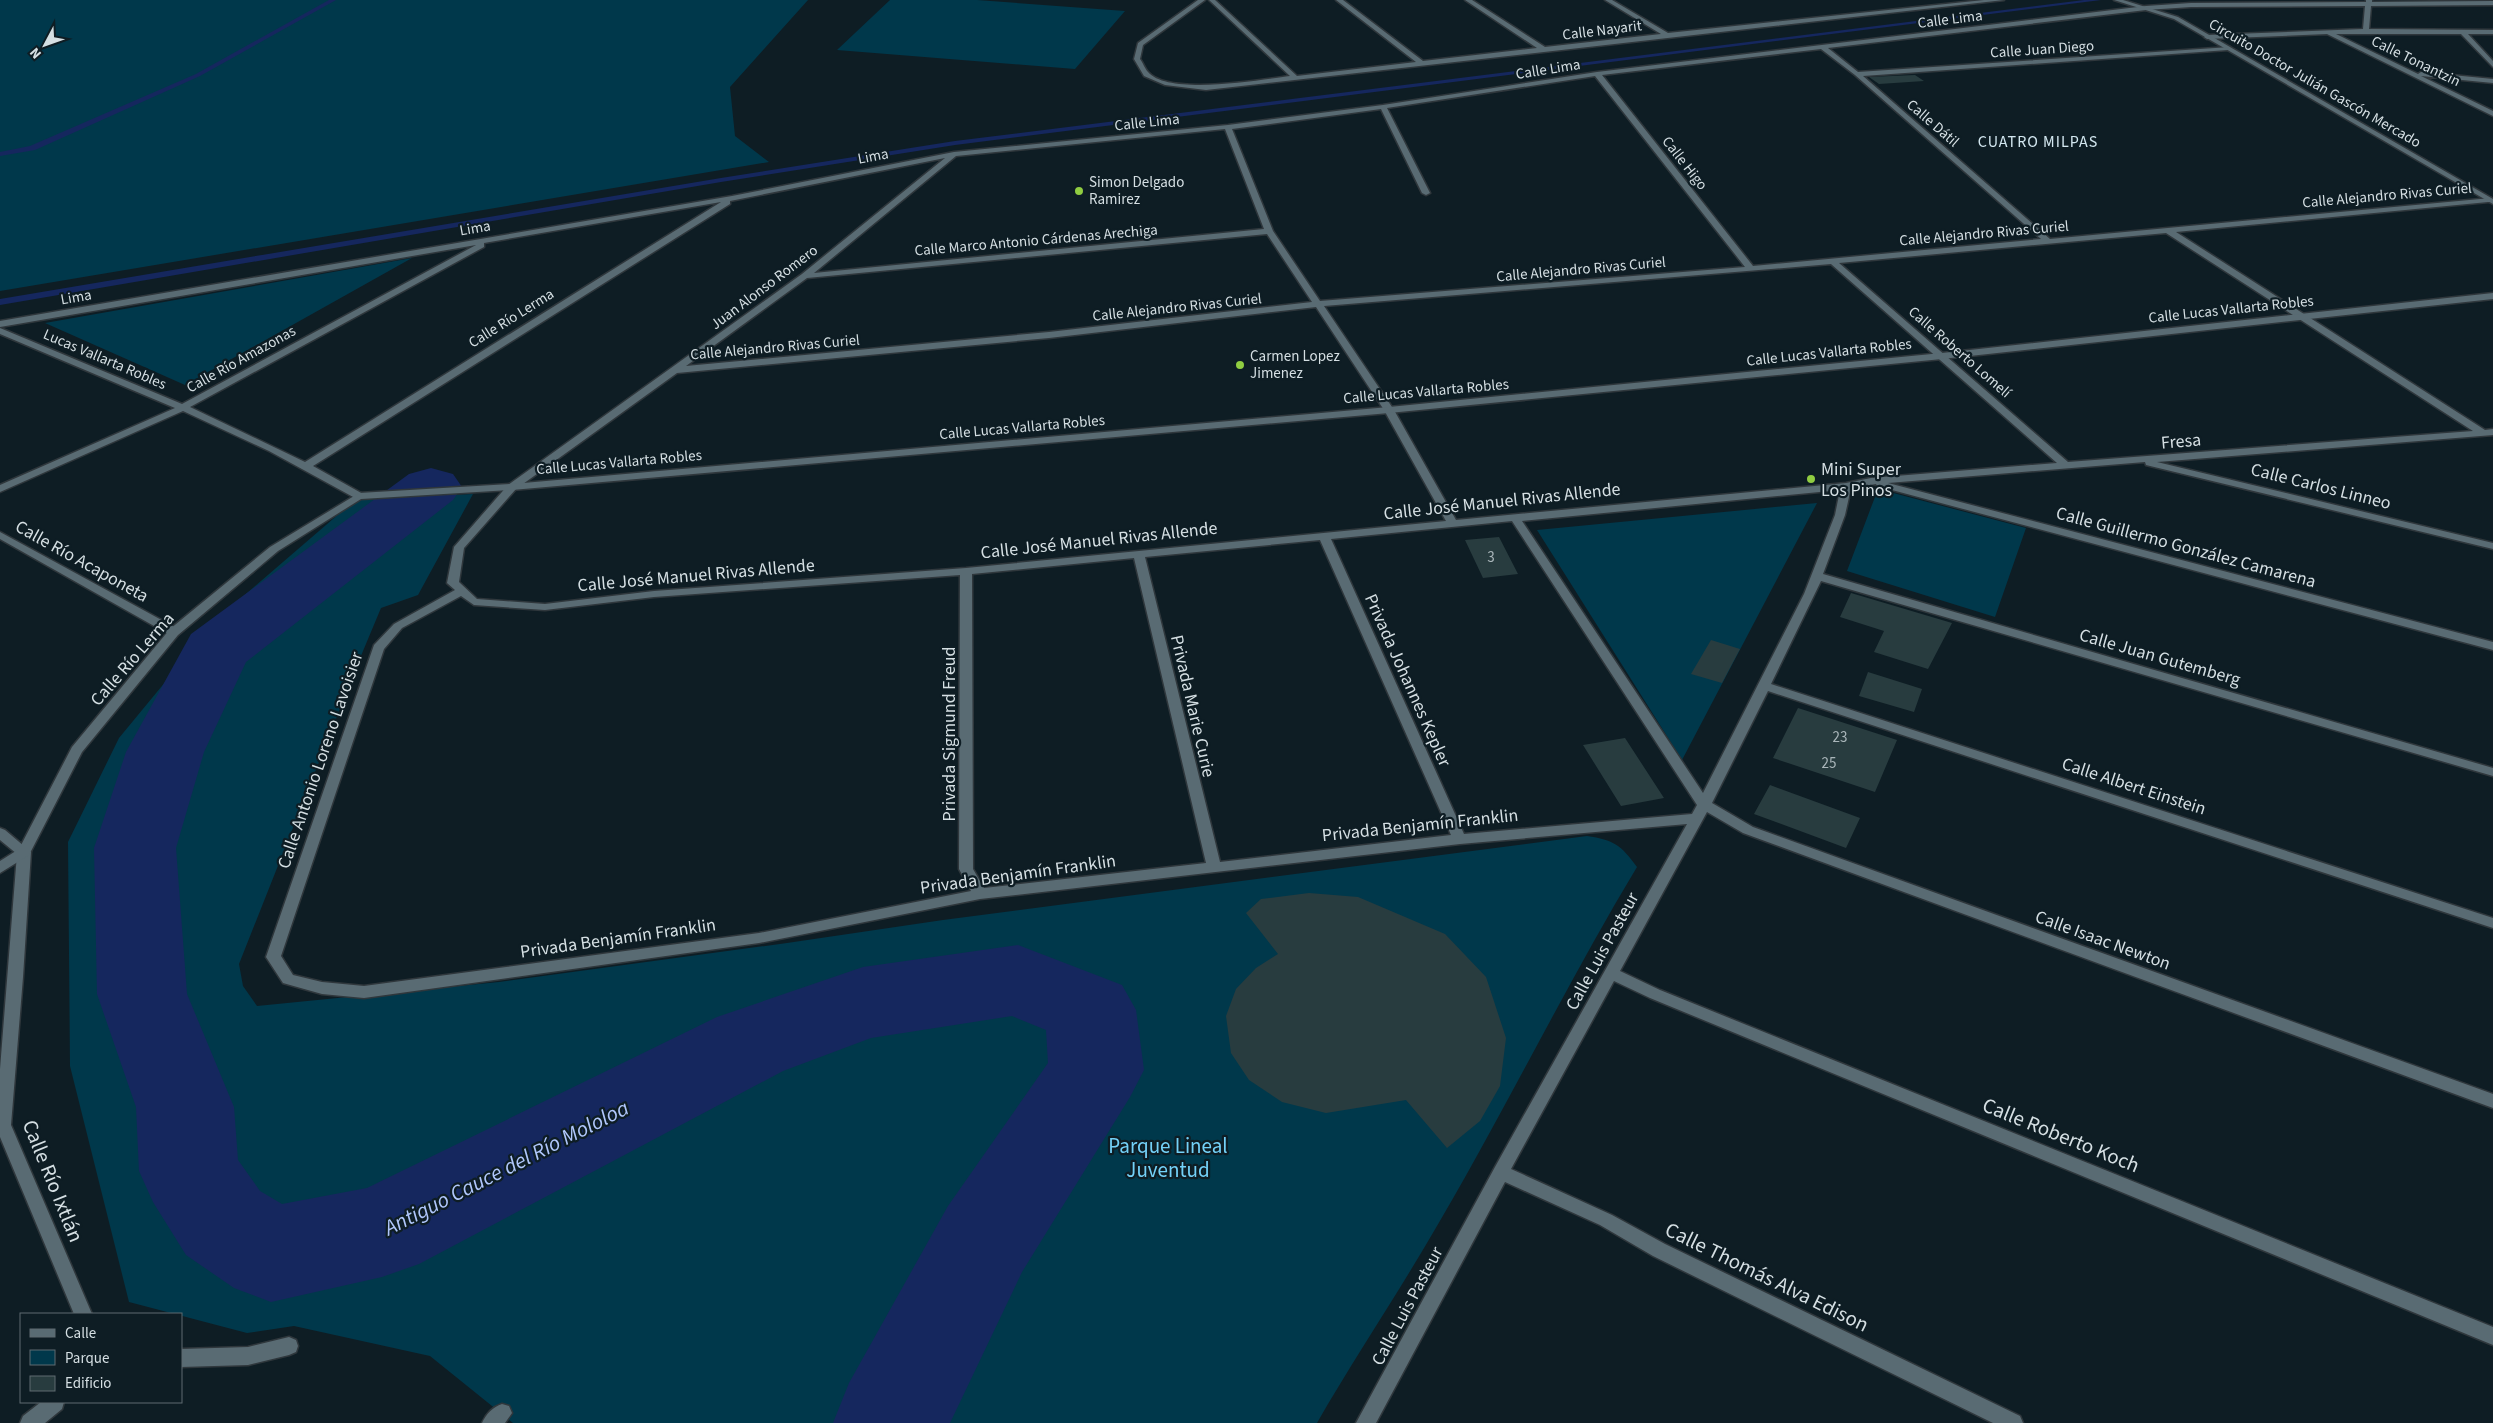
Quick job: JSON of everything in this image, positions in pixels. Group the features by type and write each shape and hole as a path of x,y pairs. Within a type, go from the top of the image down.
{"street":[{"name":"Calle Nayarit","path":"1202,0 1140,44 1137,59 1146,75 1167,84 1206,88 1421,62 2001,0"},
{"path":"1212,0 1295,77"},
{"path":"1339,0 1421,62"},
{"path":"1468,0 1543,49"},
{"path":"1608,0 1667,35"},
{"path":"1919,0 1936,7"},
{"path":"2157,0 2159,8"},
{"name":"Circuito Doctor Julián Gascón Mercado","path":"2121,1 2176,18 2491,201"},
{"path":"2146,8 2191,5 2369,2 2493,3"},
{"name":"Calle Tonantzin","path":"2366,31 2369,2"},
{"name":"Calle Lima","path":"954,154 1228,127 1383,107 1598,74 2146,8"},
{"path":"2208,37 2366,31 2493,32"},
{"name":"Calle Tonantzin","path":"2327,32 2493,114"},
{"path":"2462,32 2493,65"},
{"name":"Calle Dátil","path":"1822,46 1857,74 2048,241"},
{"name":"Calle Juan Diego","path":"1857,74 2228,48"},
{"name":"Calle Higo","path":"1598,74 1751,269"},
{"path":"2414,74 2493,81"},
{"path":"1383,107 1426,193"},
{"path":"1228,127 1269,231 1389,410 1453,524"},
{"name":"Lima","path":"0,324 732,198 954,154"},
{"name":"Juan Alonso Romero","path":"512,487 805,276 954,154"},
{"name":"Calle Río Lerma","path":"308,465 732,198"},
{"name":"Calle Alejandro Rivas Curiel","path":"676,370 1049,335 1319,304 1751,269 2491,201"},
{"path":"2168,230 2488,433 2493,440"},
{"name":"Calle Marco Antonio Cárdenas Arechiga","path":"805,276 1269,231"},
{"name":"Calle Río Amazonas","path":"0,488 182,408 490,240"},
{"name":"Calle Roberto Lomelí","path":"1832,261 2067,467"},
{"name":"Calle Lucas Vallarta Robles","path":"359,496 512,487 1389,410 1942,356 2493,296"},
{"name":"Lucas Vallarta Robles","path":"0,331 182,408 308,465 359,496"},
{"name":"Fresa","path":"1871,481 2488,433"},
{"name":"Calle Carlos Linneo","path":"2140,461 2493,546"},
{"name":"Calle José Manuel Rivas Allende","path":"462,591 474,602 545,607 654,594 966,571 1846,486 1871,481"},
{"name":"Calle Guillermo González Camarena","path":"1871,481 2493,646"},
{"name":"Calle Luis Pasteur","path":"1370,1422 1501,1172 1700,812 1817,576 1840,515 1846,486"},
{"path":"462,591 453,583 459,547 512,487"},
{"name":"Calle Río Lerma","path":"0,868 24,852 77,750 174,632 274,549 359,496"},
{"path":"1515,518 1700,812"},
{"name":"Calle Río Acaponeta","path":"0,536 174,632"},
{"name":"Privada Johannes Kepler","path":"1324,536 1460,839"},
{"name":"Privada Marie Curie","path":"1139,554 1214,867"},
{"name":"Privada Sigmund Freud","path":"966,571 966,870 980,894"},
{"name":"Calle Juan Gutemberg","path":"1817,576 2493,772"},
{"name":"Calle Antonio Loreno Lavoisier","path":"288,979 273,957 378,648 398,626 462,591"},
{"name":"Calle Albert Einstein","path":"1764,685 2493,922"},
{"name":"Privada Benjamín Franklin","path":"288,979 322,988 364,992 759,938 980,894 1700,812"},
{"name":"Calle Isaac Newton","path":"1700,812 2493,1101"},
{"path":"0,833 24,852"},
{"name":"Calle Río Ixtlán","path":"24,852 16,977 2,1127 83,1313"},
{"name":"Calle Roberto Koch","path":"1612,974 1664,998 2493,1336"},
{"name":"Calle Thomás Alva Edison","path":"1501,1172 1606,1220 1659,1250 2013,1423"},
{"path":"182,1358 248,1356 289,1346"},
{"path":"30,1423 53,1403"}],"green space":[{"path":"0,0 808,0 730,87 735,136 769,162 0,291"},
{"path":"890,0 977,0 1125,11 1075,69 837,50"},
{"path":"412,258 185,385 45,323"},
{"path":"1878,489 2026,528 1995,617 1847,571"},
{"name":"Parque Lineal Juventud","path":"473,494 418,595 381,608 239,964 243,986 257,1006 499,982 943,920 1587,836 1604,839 1616,845 1626,853 1637,867 1583,960 1454,1196 1317,1423 513,1423 430,1356 294,1326 247,1333 182,1316 182,1313 171,1313 129,1302 70,1066 68,842 119,738 218,618 355,500"},
{"path":"1817,503 1682,760 1537,530"}],"building":[{"path":"1915,75 1924,81 1879,84 1869,77"},
{"path":"1499,537 1518,574 1483,578 1465,540"},
{"path":"1851,593 1952,623 1928,669 1874,652 1884,631 1840,617"},
{"path":"1711,640 1740,649 1722,683 1691,674"},
{"path":"1868,672 1922,689 1914,712 1859,696"},
{"path":"1798,708 1897,740 1875,792 1773,758"},
{"path":"1625,738 1664,798 1621,806 1583,745"},
{"path":"1770,785 1860,818 1846,848 1754,814"},
{"path":"1309,893 1358,897 1445,934 1486,977 1506,1038 1500,1086 1480,1121 1447,1148 1406,1100 1326,1113 1282,1102 1249,1080 1231,1053 1226,1016 1236,989 1256,968 1278,954 1246,913 1261,899"}],"waterway":[{"path":"0,154 32,148 198,75 333,0"},
{"path":"0,302 721,180 955,143 2098,0"},
{"name":"Antiguo Cauce del Río Mololoa","path":"431,487 216,650 165,752 135,848 142,994 185,1107 189,1171 223,1223 271,1254 382,1231 750,1044 863,1003 1018,980 1090,1010 1096,1070 985,1239 890,1423"}],"place":[{"name":"Simon Delgado Ramirez","path":"1079,191"},
{"name":"Carmen Lopez Jimenez","path":"1240,365"},
{"name":"Mini Super Los Pinos","path":"1811,479"}],"district":[{"name":"CUATRO MILPAS","path":"2038,141"}]}
